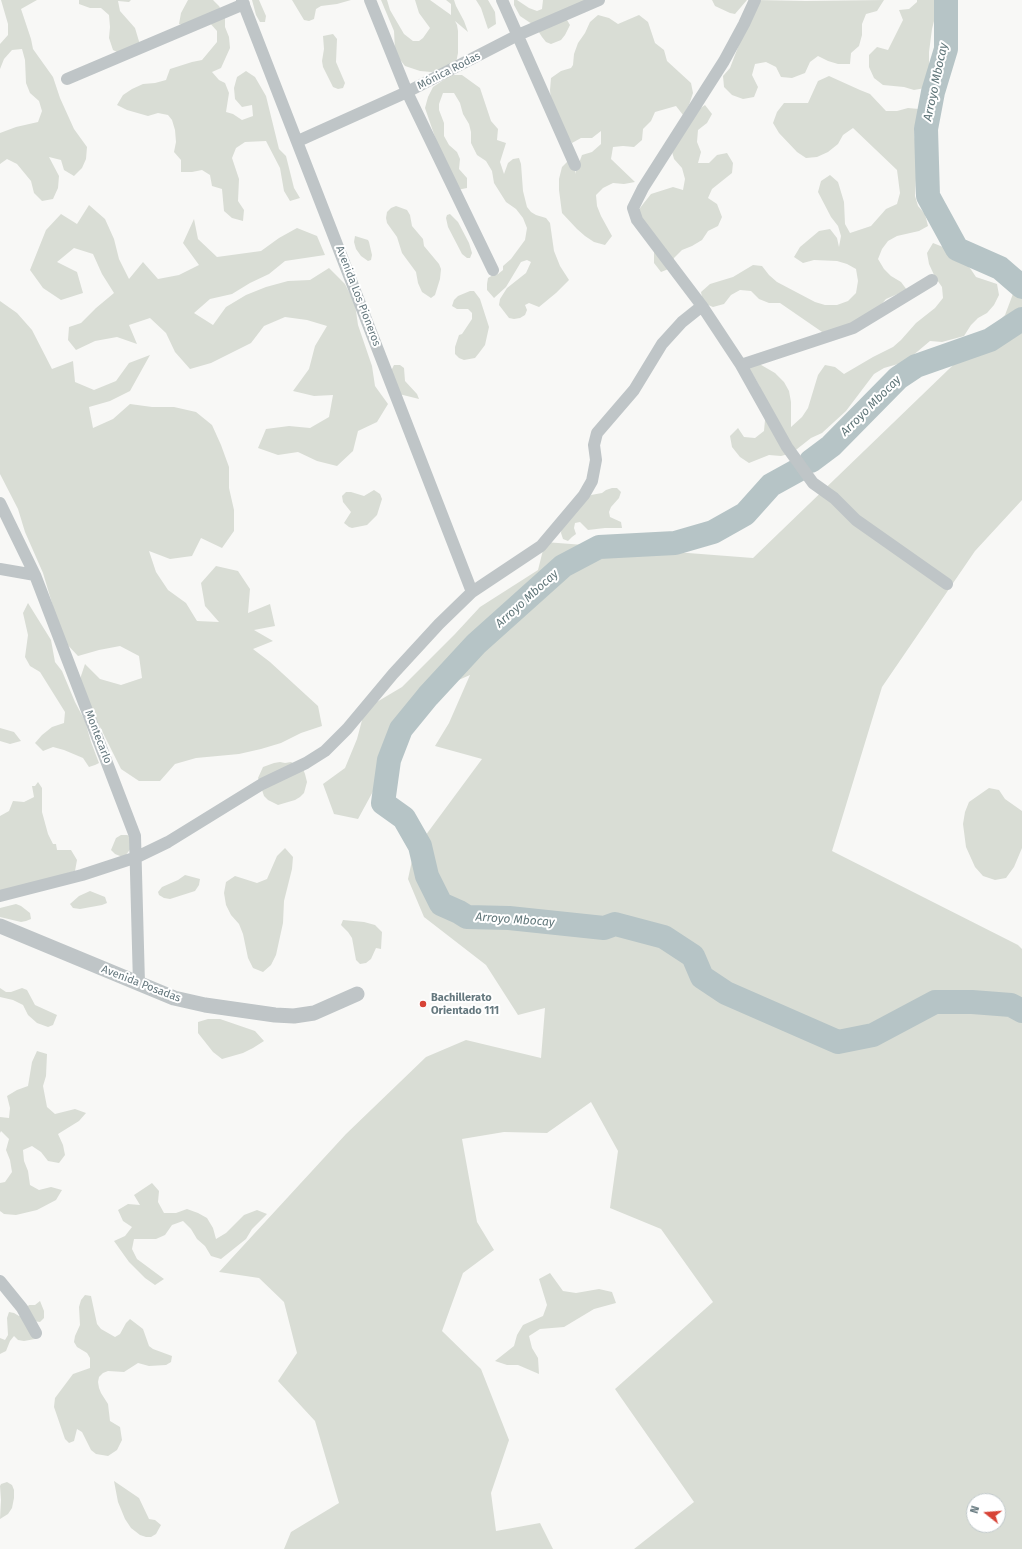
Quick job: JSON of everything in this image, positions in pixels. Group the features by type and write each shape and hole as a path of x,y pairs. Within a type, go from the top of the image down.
{"street":[{"path":"370,0 407,92 493,270"},
{"path":"502,0 574,165"},
{"name":"Mónica Rodas","path":"298,141 407,92 518,35 599,0"},
{"path":"755,0 724,61 643,188 633,208 637,220 702,306 741,365 787,447 813,484 834,498 856,520 947,584"},
{"path":"67,79 243,2"},
{"name":"Avenida Los Pioneros","path":"243,2 472,592"},
{"path":"741,365 853,328 932,280"},
{"path":"0,896 82,875 137,857 168,842 262,784 306,763 325,751 347,729 434,629 472,592 541,546 584,495 592,481 596,460 594,445 597,433 634,390 662,344 682,322 702,306"},
{"name":"Montecarlo","path":"0,503 35,575 136,836 139,984"},
{"path":"0,569 35,575"},
{"name":"Avenida Posadas","path":"0,926 174,998 205,1005 282,1016 294,1016 314,1013 357,994"},
{"path":"0,1281 22,1308 36,1333"}],"shaded area":[{"path":"1,0 37,0 21,9 33,49 53,77 60,98 74,129 87,147 86,159 82,168 74,176 64,170 61,160 49,157 59,176 58,188 53,199 42,201 34,193 31,181 17,164 7,159 0,164 0,133 16,127 38,122 42,111 39,101 30,93 26,83 25,60 22,49 12,50 4,59 0,69 0,44 8,35 8,24"},
{"path":"79,0 131,0 129,2 118,1 120,11 135,28 141,48 123,55 113,50 109,38 109,15 101,8 90,8 79,4"},
{"path":"188,0 213,0 225,16 225,27 229,37 230,48 221,68 212,72 219,80 225,83 229,93 226,112 233,114 242,120 253,116 252,105 242,107 235,99 234,88 237,77 246,71 255,77 266,96 279,149 286,156 294,188 300,198 290,201 284,191 280,168 266,141 245,142 236,148 232,158 239,179 238,201 244,210 243,221 232,218 224,211 222,189 212,186 210,175 202,170 181,172 181,160 174,152 176,142 175,130 172,120 168,115 158,113 148,116 127,110 117,105 123,95 132,89 143,84 166,80 170,69 202,60 217,42 217,31 209,22 189,27 179,24 181,13"},
{"path":"252,0 259,0 266,16 265,22 260,22 256,15"},
{"path":"292,0 351,0 321,6 316,9 314,19 309,21 304,20"},
{"path":"381,0 387,0 390,10 404,34 413,41 419,41 430,28 419,13 415,0 430,0 451,15 451,4 446,0 454,0 468,32 455,21 458,31 458,53 456,63 449,70 431,72 420,71 405,66 397,56 395,50 394,31"},
{"path":"476,0 488,0 495,12 496,24 488,29 481,8"},
{"path":"514,0 517,0 529,8 537,11 542,9 543,0 587,0 567,20 570,25 561,40 551,44 546,42 535,26 520,16 514,5"},
{"path":"712,0 747,0 735,14 715,6"},
{"path":"756,0 884,0 877,11 866,14 862,24 862,35 859,46 851,53 850,64 838,64 818,56 810,62 805,73 792,78 781,77 776,67 766,62 755,64 752,75 758,87 754,97 743,99 732,95 724,87 723,76 730,68"},
{"path":"917,0 936,0 935,17 929,52 929,76 925,88 914,90 904,87 883,85 874,78 869,67 869,55 877,47 888,50 903,20 899,10 909,9 917,2"},
{"path":"598,15 609,18 618,24 639,15 648,22 655,43 664,50 667,61 691,83 693,93 689,105 683,115 676,106 655,112 651,121 643,129 642,140 634,147 613,147 611,159 635,182 624,184 613,183 603,188 596,195 597,206 612,236 605,245 594,242 585,236 562,213 559,190 559,179 562,167 570,159 576,162 575,174 582,155 592,152 601,144 601,131 592,138 581,138 572,143 552,112 550,90 551,78 561,71 571,68 573,65 574,54 578,43 590,22"},
{"path":"333,34 337,39 336,62 345,83 343,88 338,89 333,87 323,67 322,61 324,49 323,36"},
{"path":"451,75 462,75 480,88 491,121 498,129 497,140 506,143 500,162 504,174 508,163 513,159 519,158 521,164 523,191 527,207 536,215 546,218 550,223 554,251 560,266 569,280 539,307 529,303 525,305 527,310 525,315 520,318 509,318 499,305 500,299 507,288 526,273 531,262 527,260 521,262 506,287 494,298 487,290 487,284 488,278 503,270 503,266 511,259 525,240 527,228 523,218 516,209 506,202 494,183 492,171 486,161 477,155 471,143 469,124 454,93 443,93 439,104 439,110 444,123 444,136 449,145 457,152 460,159 459,169 467,178 467,188 457,190 436,140 425,108 433,87"},
{"path":"829,76 870,94 886,111 897,111 908,108 919,109 914,130 917,162 915,196 918,206 925,214 928,226 919,231 897,236 888,241 882,249 878,259 884,269 891,276 901,282 907,290 886,299 879,307 862,320 825,334 780,303 769,303 759,299 751,291 740,290 731,295 724,304 713,307 703,303 701,292 710,284 733,277 753,265 762,266 777,282 815,302 825,305 837,305 848,301 856,293 858,281 856,269 837,261 814,260 803,263 794,257 800,247 819,231 830,229 837,238 839,247 841,236 838,226 831,217 818,192 821,181 830,175 838,182 844,202 845,224 850,233 871,226 886,209 897,204 900,193 897,170 853,128 843,135 838,144 828,152 817,157 806,158 797,152 779,133 773,123 777,112 784,103 808,103 818,81"},
{"path":"705,105 712,114 707,123 698,130 697,142 701,152 698,163 709,163 717,155 727,153 733,163 732,173 712,189 708,198 717,204 722,217 718,226 708,231 702,240 682,250 674,258 671,268 661,272 654,263 654,241 636,213 651,194 673,187 683,190 685,179 682,168 674,159 671,148 696,111"},
{"path":"89,205 105,219 114,239 119,259 129,279 143,262 158,279 179,275 199,265 183,243 194,219 198,239 217,257 261,251 279,238 297,228 317,236 325,255 285,261 269,274 232,294 210,299 194,313 213,325 226,307 246,295 266,287 288,281 310,280 329,268 345,284 355,304 358,325 372,366 375,386 388,404 377,422 358,431 353,451 337,466 317,461 298,452 278,455 258,448 266,429 289,426 310,428 329,417 333,395 314,396 293,391 309,369 315,346 327,326 307,320 285,317 264,326 251,343 211,363 190,369 175,352 166,333 150,318 129,325 137,344 117,337 95,341 76,350 68,340 69,327 81,323 114,293 102,274 93,254 74,248 57,262 77,272 83,293 61,300 43,288 30,270 46,230 61,214 77,224"},
{"path":"396,206 407,210 410,215 412,226 423,239 424,246 439,264 441,269 440,279 435,295 431,298 422,292 418,283 416,272 402,253 397,237 387,223 387,212"},
{"path":"450,214 458,222 469,243 472,253 470,258 467,258 462,254 448,227 446,218 447,215"},
{"path":"355,236 368,240 372,255 371,260 368,261 361,256 356,249 354,242"},
{"path":"933,243 943,247 962,261 970,268 976,277 997,284 999,295 994,305 987,313 978,318 971,325 964,336 942,342 930,341 905,362 884,368 874,374 846,411 822,433 811,438 792,453 781,456 769,455 749,463 740,457 732,447 730,436 738,428 744,437 755,438 764,431 765,420 763,396 759,385 753,375 743,370 756,362 775,373 784,382 789,391 791,402 791,427 802,417 808,408 818,375 825,365 835,367 844,374 893,347 916,323 935,308 943,298 942,287 929,264 927,253"},
{"path":"1022,270 1022,500 975,551 882,687 832,851 1018,945 1022,949 1022,1549 634,1549 694,1502 615,1389 713,1302 661,1229 610,1208 618,1151 591,1102 547,1133 504,1132 462,1139 477,1222 494,1250 463,1273 442,1331 481,1369 509,1440 491,1493 496,1531 540,1523 553,1549 284,1549 291,1532 339,1503 315,1421 278,1381 297,1353 284,1302 259,1278 219,1272 346,1134 426,1057 466,1040 541,1058 545,1008 518,1015 486,965 424,917 408,879 414,851 482,759 435,746 449,723 470,675 438,689 410,723 395,746 383,773 358,819 334,814 323,784 345,768 357,739 365,709 402,687 480,607 538,570 545,542 753,558 1005,315"},
{"path":"474,291 480,299 489,327 485,345 479,353 475,358 464,360 455,354 455,347 459,335 462,334 472,319 472,313 468,309 457,309 452,306 454,300 458,296"},
{"path":"0,301 17,313 32,330 52,369 73,361 75,382 94,390 116,381 129,363 150,355 130,391 110,401 89,407 93,428 113,419 130,404 152,407 174,407 196,412 212,425 229,467 229,488 234,510 234,531 222,548 201,538 192,556 170,559 149,551 156,572 168,590 186,603 197,621 219,622 205,606 201,583 216,566 238,571 250,589 248,613 270,604 275,626 254,630 273,641 253,649 270,662 318,706 322,726 301,733 281,743 261,749 239,754 196,758 175,764 160,781 139,781 121,769 90,707 77,688 85,664 100,679 121,685 142,678 139,656 120,646 78,656 63,640 43,573 25,532 18,509 0,474"},
{"path":"394,365 400,365 404,368 405,381 417,394 419,399 391,392 391,371"},
{"path":"612,488 617,488 621,492 619,498 611,507 609,512 610,517 621,522 622,528 588,530 580,522 575,523 574,528 576,534 568,541 563,539 561,533 562,524 591,495 602,493"},
{"path":"374,490 380,494 382,499 377,515 367,525 352,528 349,527 344,523 351,512 343,502 342,496 346,492 351,492 364,496"},
{"path":"28,603 51,640 55,662 62,671 85,721 99,763 95,765 89,767 83,758 53,747 43,751 35,743 52,727 64,723 65,712 40,672 30,666 25,657 28,635 23,613"},
{"path":"0,728 14,732 21,741 10,744 0,741"},
{"path":"280,762 291,762 303,769 307,782 304,793 300,797 278,805 268,800 264,796 258,778 263,767"},
{"path":"38,782 42,788 42,812 48,834 53,844 56,844 57,850 71,850 77,860 75,871 0,893 0,816 9,811 13,801 24,802 34,797 32,786 35,786"},
{"path":"989,788 999,790 1005,799 1022,811 1022,848 1014,867 1006,878 995,880 983,876 975,867 966,847 963,824 965,812 969,802"},
{"path":"121,835 132,837 132,847 125,856 115,854 111,850 116,838"},
{"path":"285,848 293,857 292,869 284,901 283,923 276,955 271,965 263,972 253,968 248,958 243,934 239,924 231,915 226,905 224,893 226,882 235,876 257,883 267,879 277,856"},
{"path":"185,875 200,879 199,885 195,891 170,899 159,895 158,892 162,887"},
{"path":"90,891 105,897 107,903 80,909 73,908 70,904 79,896"},
{"path":"16,904 30,913 31,919 21,922 0,917 0,908"},
{"path":"343,920 364,922 375,925 382,932 381,949 376,948 371,959 366,963 360,964 356,960 352,938 341,925"},
{"path":"0,988 6,992 11,992 22,988 27,990 35,1005 57,1015 53,1025 48,1027 37,1023 28,1015 23,1005 13,1000 0,997"},
{"path":"208,1019 220,1019 255,1031 264,1041 243,1053 222,1059 213,1052 198,1033 198,1022"},
{"path":"37,1051 47,1054 46,1076 43,1086 47,1107 55,1114 75,1109 86,1113 79,1121 58,1134 63,1145 65,1155 59,1163 48,1161 41,1152 32,1146 23,1150 30,1185 39,1190 51,1187 62,1190 56,1200 37,1210 16,1215 4,1214 0,1211 0,1183 5,1182 12,1172 10,1160 6,1150 9,1139 1,1131 0,1133 0,1117 9,1118 10,1108 7,1096 28,1086 32,1062"},
{"path":"152,1183 159,1191 158,1202 164,1213 176,1213 187,1209 198,1213 207,1218 213,1228 216,1239 226,1233 244,1215 257,1210 267,1214 252,1229 246,1239 221,1259 211,1256 205,1246 197,1239 191,1229 183,1221 172,1225 165,1235 156,1239 134,1239 132,1249 137,1259 164,1279 155,1285 145,1278 129,1262 114,1241 125,1236 132,1227 123,1221 118,1210 128,1204 140,1205 134,1195"},
{"path":"550,1273 563,1291 576,1293 599,1289 612,1292 616,1303 594,1309 564,1327 540,1329 529,1336 532,1348 538,1358 539,1374 518,1365 507,1365 495,1361 514,1346 517,1335 523,1325 543,1316 547,1305 539,1279"},
{"path":"85,1295 91,1296 97,1324 101,1329 115,1337 120,1334 130,1319 143,1329 149,1346 172,1356 171,1362 166,1365 149,1366 138,1363 124,1372 108,1371 99,1377 99,1388 108,1404 110,1421 120,1427 122,1440 117,1450 108,1456 96,1454 91,1450 82,1432 77,1429 74,1441 69,1443 65,1439 54,1407 55,1398 73,1374 90,1368 90,1358 87,1353 77,1347 74,1342 80,1325 79,1307 81,1300"},
{"path":"40,1301 44,1311 44,1318 40,1322 33,1321 35,1339 24,1341 18,1340 14,1336 6,1351 0,1354 0,1338 5,1340 8,1335 7,1318 9,1312 19,1316 23,1314 29,1305 35,1305"},
{"path":"114,1481 139,1498 149,1519 155,1520 161,1525 156,1534 151,1537 146,1537 140,1535 131,1528 125,1519 118,1502"},
{"path":"7,1482 12,1485 14,1490 14,1498 12,1508 8,1514 0,1519 0,1486 1,1484"}],"waterway":[{"name":"Arroyo Mbocay","path":"946,0 946,49 933,92 926,129 928,196 957,249 1000,268 1022,287"},
{"name":"Arroyo Mbocay","path":"811,461 831,446 898,378 916,366 990,340 1022,319"},
{"name":"Arroyo Mbocay","path":"800,469 771,485 745,514 713,532 675,543 599,547 563,566 476,644 428,696 401,729 389,760 383,803 404,818 420,846 427,876 441,904 467,917 509,918 604,928 615,924 664,937 693,956 702,977 726,993 838,1042 873,1035 935,1002 972,1002 1011,1005 1022,1011"}],"place":[{"name":"Bachillerato Orientado 111","path":"423,1004"}]}
